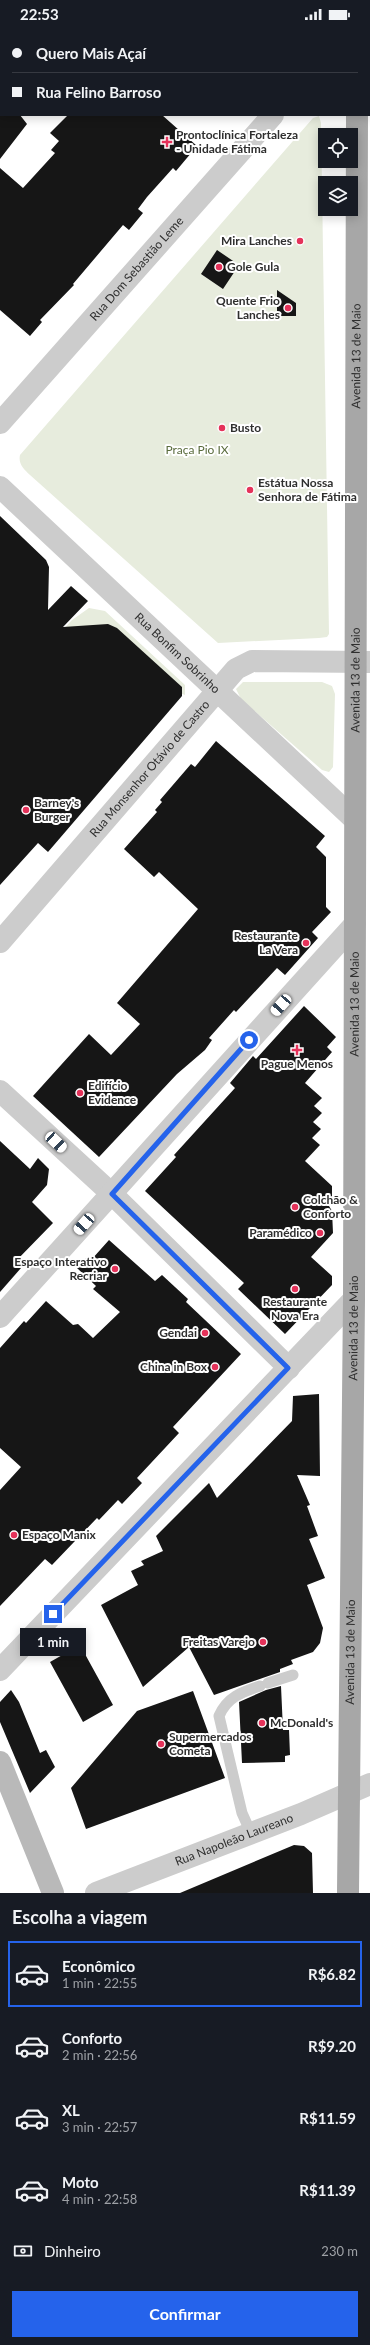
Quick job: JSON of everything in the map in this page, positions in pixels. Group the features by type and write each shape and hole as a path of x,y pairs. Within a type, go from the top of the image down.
{"main road":[{"name":"Avenida 13 de Maio","path":"348,1893 354,1299 354,819 363,663 357,116"}],"street":[{"name":"Rua Dom Sebastião Leme","path":"0,423 264,118"},
{"name":"Rua Bonfim Sobrinho","path":"0,487 354,819"},
{"name":"Rua Monsenhor Otávio de Castro","path":"0,942 236,669 252,661 363,663"},
{"path":"0,1317 355,924"},
{"path":"0,1091 112,1194 288,1368"},
{"path":"0,1670 354,1299"},
{"path":"0,1762 53,1893"},
{"name":"Rua Napoleão Laureano","path":"96,1893 251,1833 370,1784"}],"lane":[{"path":"251,1833 242,1813 219,1716 227,1700 245,1690 293,1675"}],"green space":[{"name":"Praça Pio IX","path":"319,116 321,123 321,128 318,128 318,168 322,168 322,176 318,176 318,216 322,216 329,634 327,637 319,638 218,643 30,475 21,464 20,455 313,118"},
{"path":"89,608 105,611 185,685 185,695 154,683 36,659 72,620"},
{"path":"243,682 322,682 332,686 335,694 333,767 329,772 322,770 241,699 236,689"}],"building":[{"path":"0,116 21,116 27,124 0,159"},
{"path":"67,116 163,116 197,146 176,171 173,168 147,197 138,209 143,213 129,230 123,225 73,284 74,285 40,320 42,322 30,336 0,310 0,168 23,188 55,153 51,150 59,141 50,133"},
{"path":"217,250 239,265 223,289 201,274"},
{"path":"277,290 296,303 296,316 277,316"},
{"path":"0,516 46,560 49,567 48,610 71,586 88,601 63,627 108,624 117,628 182,687 182,696 48,852 38,843 0,885"},
{"path":"216,741 325,836 316,847 326,857 326,907 331,912 312,932 318,938 285,975 277,968 236,1012 234,1010 209,1038 212,1040 205,1050 177,1074 99,1157 33,1096 89,1034 111,1055 140,1024 117,1003 198,909 159,872 154,877 124,849 157,812 155,810 162,802 160,800 191,764 195,767"},
{"path":"304,1006 336,1037 327,1047 332,1052 305,1083 322,1098 314,1106 322,1113 313,1122 321,1129 312,1138 320,1145 305,1161 332,1186 332,1202 329,1206 332,1211 333,1233 311,1257 332,1276 332,1285 285,1334 238,1289 244,1283 145,1191 176,1157 174,1155 235,1088 230,1083 253,1056 256,1059"},
{"path":"0,1141 30,1169 38,1158 49,1169 47,1185 32,1202 53,1223 15,1262 21,1268 0,1292"},
{"path":"109,1240 155,1281 162,1275 188,1299 186,1302 241,1354 173,1427 179,1433 137,1478 142,1483 122,1504 118,1500 99,1520 97,1518 52,1565 45,1559 0,1606 0,1490 21,1467 0,1448 0,1348 24,1321 26,1323 46,1301 73,1325 78,1324 93,1338 120,1312 93,1289 96,1286 77,1268 88,1256 92,1259"},
{"path":"319,1394 320,1476 297,1475 310,1505 307,1506 318,1536 309,1539 325,1578 307,1585 323,1628 320,1643 313,1652 291,1660 293,1664 280,1669 280,1672 214,1695 189,1647 143,1687 101,1605 138,1585 131,1571 144,1565 141,1561 163,1551 156,1536 209,1483 217,1498 292,1421 293,1396"},
{"path":"80,1645 113,1705 83,1722 50,1662"},
{"name":"McDonald's","path":"281,1686 283,1730 289,1730 290,1755 285,1756 285,1762 242,1763 239,1702 266,1690"},
{"path":"11,1690 19,1702 40,1753 46,1750 55,1767 30,1793 0,1722 0,1702"},
{"name":"Supermercados Cometa","path":"193,1691 225,1778 86,1829 71,1788 137,1711"},
{"path":"294,1845 304,1846 312,1853 313,1893 180,1893"}],"place":[{"name":"Prontoclínica Fortaleza - Unidade Fátima","path":"167,142"},
{"name":"Mira Lanches","path":"300,241"},
{"name":"Gole Gula","path":"219,267"},
{"name":"Quente Frio Lanches","path":"288,308"},
{"name":"Busto","path":"222,428"},
{"name":"Estátua Nossa Senhora de Fátima","path":"250,490"},
{"name":"Barney's Burger","path":"26,810"},
{"name":"Restaurante La Vera","path":"306,943"},
{"name":"Pague Menos","path":"297,1050"},
{"name":"Edifício Evidence","path":"80,1093"},
{"name":"Colchão & Conforto","path":"295,1207"},
{"name":"Paramédico","path":"320,1233"},
{"name":"Espaço Interativo Recriar","path":"115,1269"},
{"name":"Restaurante Nova Era","path":"295,1289"},
{"name":"Gendai","path":"205,1333"},
{"name":"China in Box","path":"215,1367"},
{"name":"Espaço Manix","path":"14,1535"},
{"name":"Freitas Varejo","path":"263,1642"},
{"name":"McDonald's","path":"262,1723"},
{"name":"Supermercados Cometa","path":"161,1744"}],"route":[{"path":"53,1614 288,1368 112,1194 249,1040"}]}
